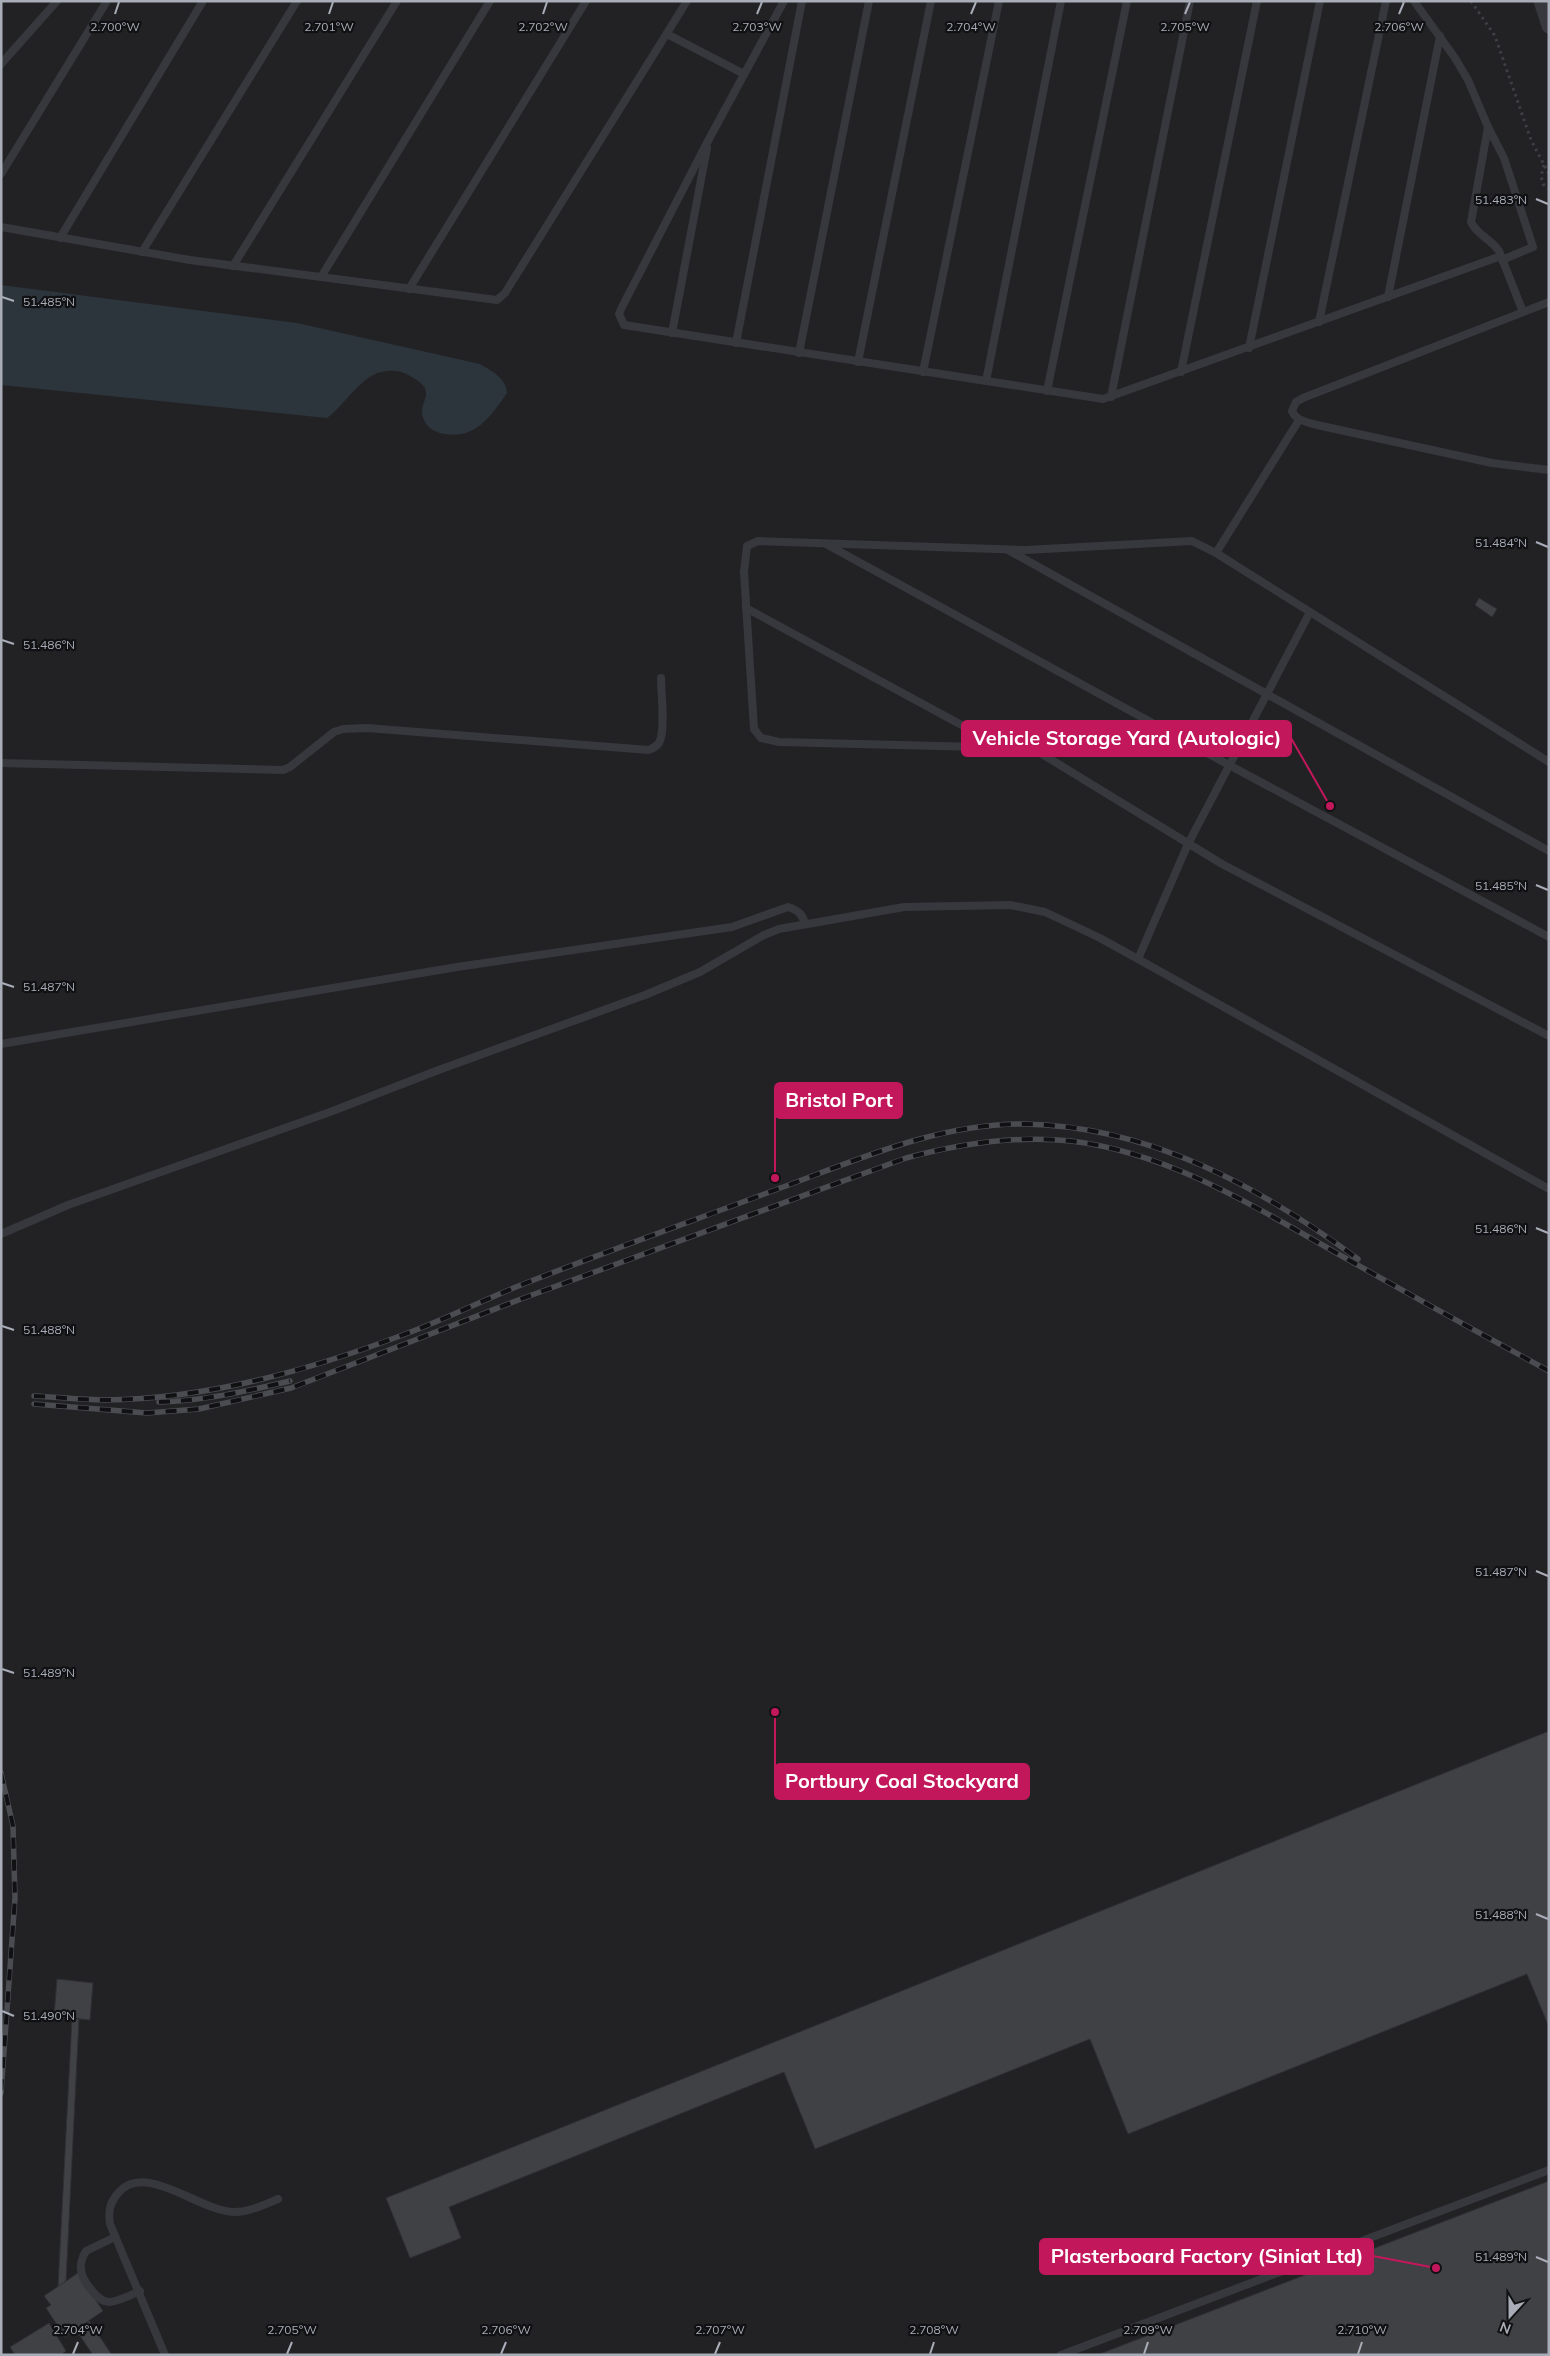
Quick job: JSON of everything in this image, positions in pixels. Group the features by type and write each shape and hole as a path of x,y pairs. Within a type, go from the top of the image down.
{"street":[{"path":"1541,1 1549,26"}],"lane":[{"path":"1,64 57,1"},
{"path":"1,174 107,1"},
{"path":"60,238 203,1"},
{"path":"142,252 298,1"},
{"path":"233,266 397,1"},
{"path":"321,277 490,1"},
{"path":"409,289 586,1"},
{"path":"1,227 233,266 497,300 501,298 687,1"},
{"path":"784,1 709,138 619,314 624,325 1095,399 1111,398 1388,297 1534,247 1504,158 1488,127 1468,80 1440,36 1414,1"},
{"path":"736,343 802,1"},
{"path":"799,353 869,1"},
{"path":"858,362 931,1"},
{"path":"923,372 999,1"},
{"path":"986,381 1060,1"},
{"path":"1047,391 1127,1"},
{"path":"1111,398 1190,1"},
{"path":"1181,372 1257,1"},
{"path":"1249,348 1320,1"},
{"path":"1319,322 1386,1"},
{"path":"667,34 744,74"},
{"path":"1388,297 1440,36"},
{"path":"1488,127 1471,222 1474,229 1495,246 1502,258 1524,312"},
{"path":"672,333 709,138"},
{"path":"1549,302 1303,398 1292,406 1294,417 1299,420 1492,463 1549,470"},
{"path":"1216,553 1299,420"},
{"path":"1549,762 1216,553 1192,541 1181,540 1061,550 758,541 747,546 744,561 754,729 761,738 779,742 1028,749 1046,755 1188,844 1549,1036"},
{"path":"824,543 1229,765 1549,937"},
{"path":"1006,549 1549,851"},
{"path":"746,608 1004,748"},
{"path":"1138,959 1188,844 1310,612"},
{"path":"1,763 283,770 290,767 334,732 344,729 367,728 649,750 659,743 662,734 661,678"},
{"path":"1,1234 68,1205 330,1112 436,1071 645,995 700,972 764,935 779,929 889,908 1010,905 1033,909 1059,918 1138,959 1549,1189"},
{"path":"1,1044 457,967 732,927 788,907 796,910 802,916 805,923"},
{"path":"1061,2355 1549,2170"},
{"path":"164,2355 140,2292 110,2224 108,2214 110,2204 125,2186 134,2182 152,2182 197,2202 233,2212 255,2209 278,2199"},
{"path":"116,2237 86,2251 81,2263 81,2272 96,2296 102,2301 110,2302 140,2292"}],"path":[{"path":"1471,1 1495,36 1532,140 1549,174"},
{"path":"1544,164 1541,176 1543,184 1549,189"}],"shaded area":[{"path":"1,1 1549,1 1549,2355 1,2355"},
{"path":"1,285 297,323 480,364 494,372 501,379 507,393 482,424 466,433 456,435 439,433 427,425 422,413 426,397 424,387 407,374 396,371 381,372 367,379 327,418 1,385"}],"building":[{"path":"1479,598 1497,609 1492,617 1475,605"},
{"path":"1549,1731 1549,2027 1527,1974 1128,2134 1090,2039 815,2149 784,2072 449,2207 461,2238 410,2258 386,2198"},
{"path":"57,1979 93,1983 90,2020 54,2016"},
{"path":"72,2018 79,2019 66,2281 58,2287"},
{"path":"1549,2181 1549,2355 1097,2355"},
{"path":"78,2273 103,2311 65,2337 46,2308 51,2305 44,2296"},
{"path":"89,2321 112,2355 93,2355 76,2330"},
{"path":"49,2323 66,2351 61,2355 15,2355 10,2347"}],"railway":[{"path":"34,1396 105,1400 180,1395 255,1381 328,1361 415,1331 547,1275 861,1158 925,1137 991,1125 1024,1124 1071,1127 1116,1136 1159,1149 1202,1165 1242,1185 1282,1208 1358,1259"},
{"path":"34,1404 147,1413 199,1409 291,1388 521,1299 906,1158 967,1145 1029,1139 1071,1141 1108,1148 1144,1158 1214,1186 1248,1203 1549,1371"},
{"path":"159,1402 209,1398 290,1381"},
{"path":"1,1773 13,1826 15,1898 1,2093"}],"place":[{"name":"Vehicle Storage Yard (Autologic)","path":"1330,806"},
{"name":"Bristol Port","path":"775,1178"},
{"name":"Portbury Coal Stockyard","path":"775,1712"},
{"name":"Plasterboard Factory (Siniat Ltd)","path":"1436,2268"}]}
